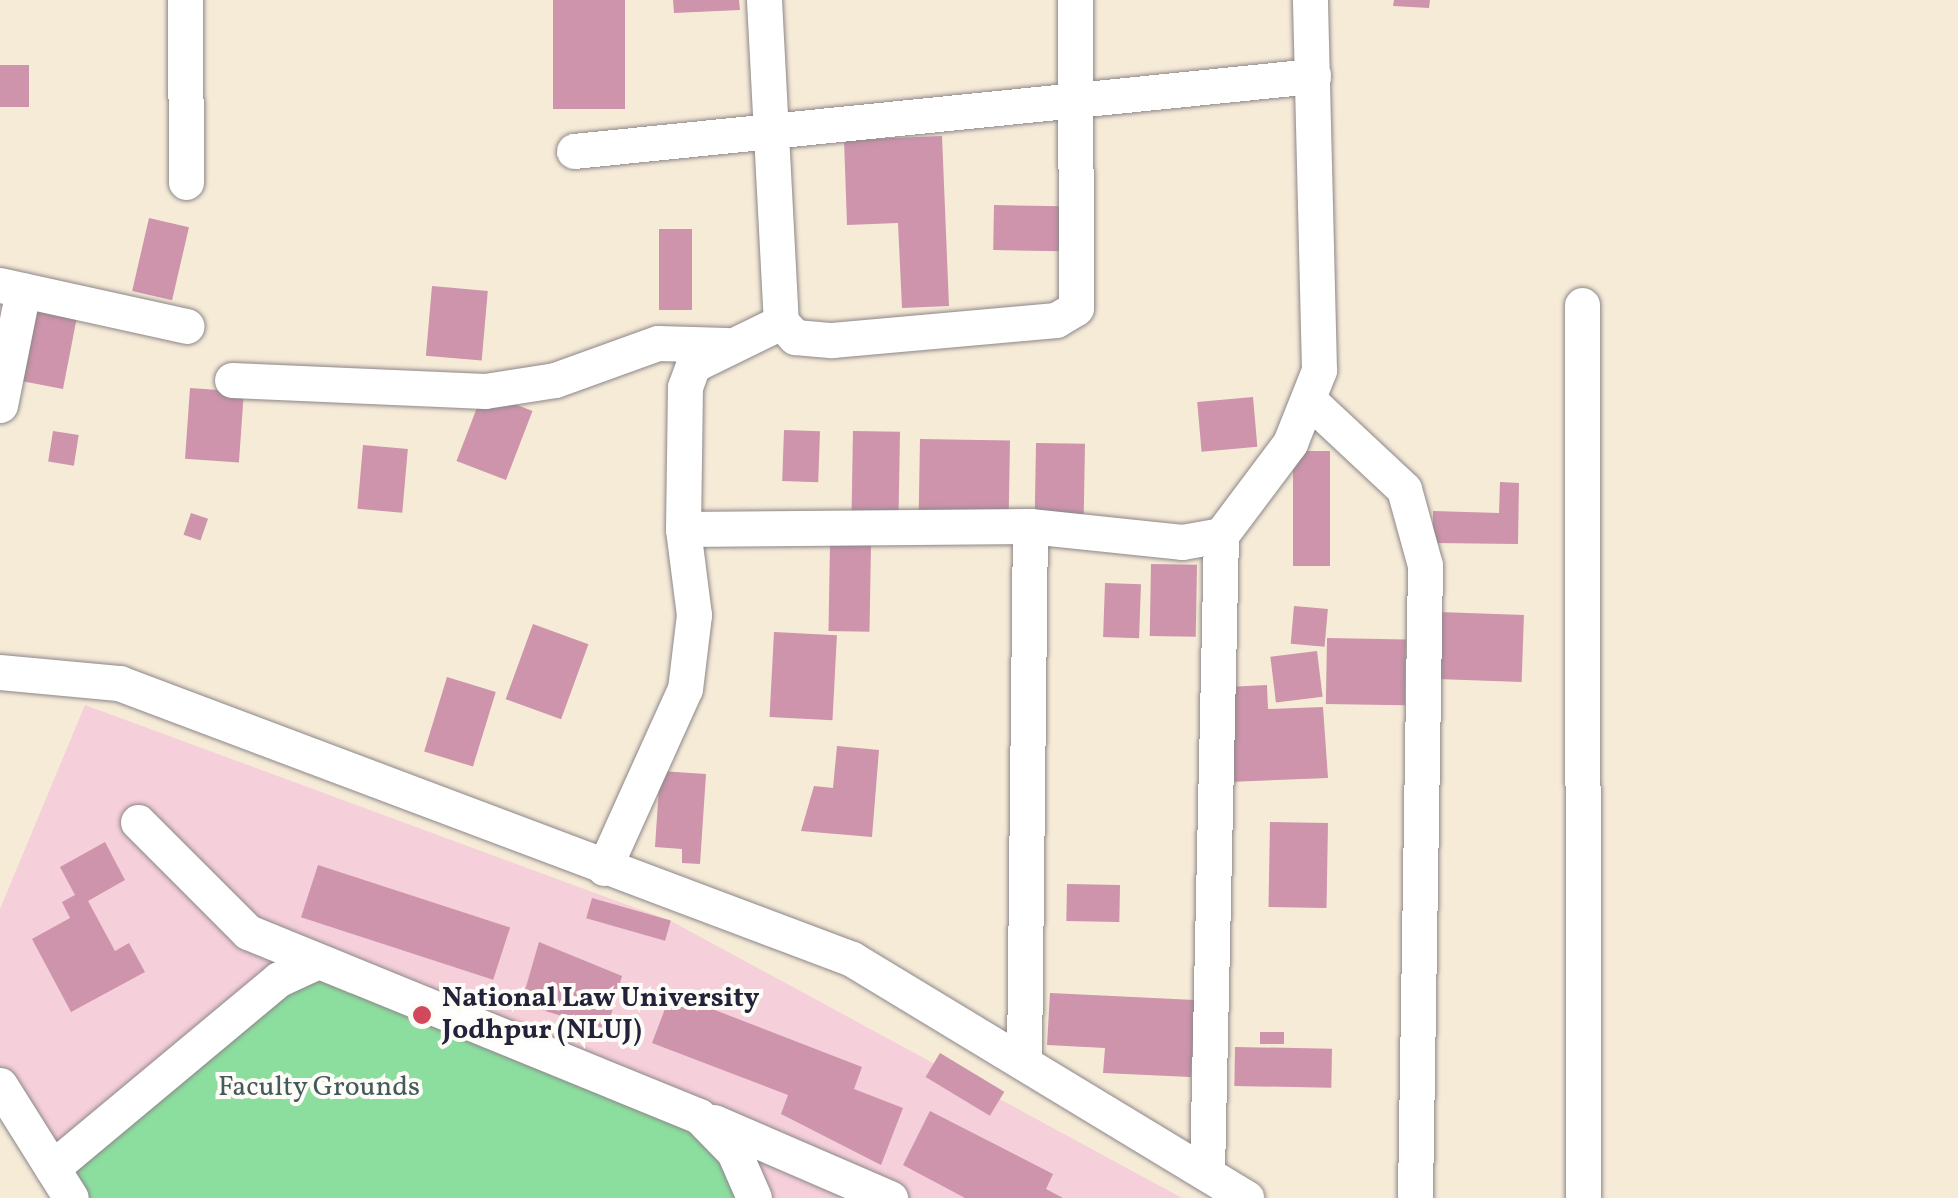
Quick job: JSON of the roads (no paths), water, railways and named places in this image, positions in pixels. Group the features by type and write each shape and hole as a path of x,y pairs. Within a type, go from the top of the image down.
{"street":[{"path":"185,0 186,182"},
{"path":"764,0 774,127 780,322 795,337 832,340 1056,320 1076,308 1079,98 1074,0"},
{"path":"1207,1174 1220,535 1312,403 1322,338 1310,0"},
{"path":"574,150 1312,76"},
{"path":"0,405 12,287 187,326"},
{"path":"1582,304 1583,1198"},
{"path":"604,868 685,689 694,615 683,530 685,387 692,365 780,322"},
{"path":"232,380 485,391 555,380 658,343 727,346"},
{"path":"1312,403 1404,490 1425,564 1415,1198"},
{"path":"683,530 1030,526 1182,542 1220,535"},
{"path":"1024,1061 1030,526"},
{"path":"0,672 119,684 852,959 1246,1198"},
{"path":"138,822 248,932 890,1198"},
{"path":"52,1168 280,979 316,962"},
{"path":"0,1085 72,1198"},
{"path":"699,1116 734,1152 754,1198"}],"place":[{"name":"National Law University Jodhpur (NLUJ)","path":"422,1015"}],"park label":[{"name":"Faculty Grounds","path":"319,1088"}]}
